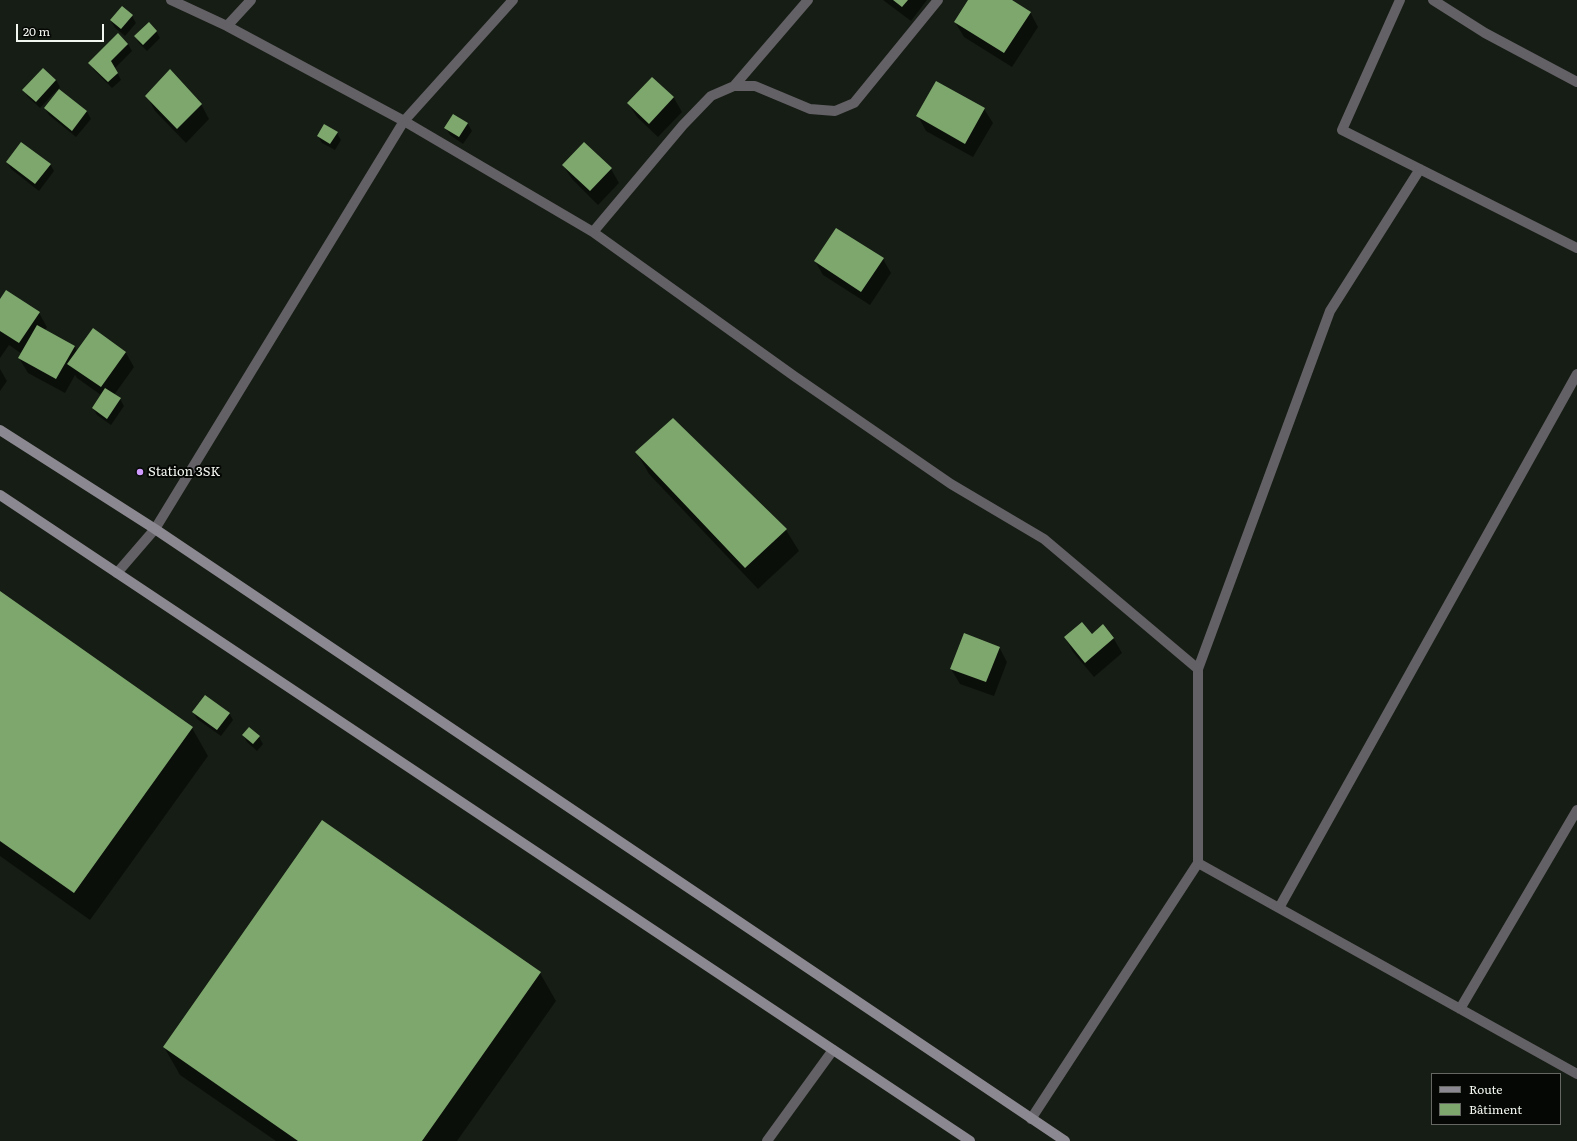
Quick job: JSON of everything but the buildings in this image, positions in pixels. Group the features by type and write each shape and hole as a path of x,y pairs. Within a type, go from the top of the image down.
{"main road":[{"path":"0,430 155,529 1065,1141"},
{"path":"0,495 970,1141"}],"street":[{"path":"172,0 226,26 404,121 593,232 794,376 951,484 1044,539 1198,669"},
{"path":"226,26 250,0"},
{"path":"117,573 155,529 404,121 513,0"},
{"path":"734,86 808,0"},
{"path":"593,232 683,125 711,96 734,86 756,86 810,109 835,111 854,103 938,0"},
{"path":"1400,0 1342,130 1577,248"},
{"path":"1433,0 1485,33 1577,82"},
{"path":"1031,1119 1198,862 1198,669 1330,311 1420,169"},
{"path":"1279,908 1577,374"},
{"path":"1460,1009 1577,810"},
{"path":"1198,862 1577,1074"},
{"path":"767,1141 834,1050"}],"place":[{"name":"Station 3SK","path":"140,472"}]}
